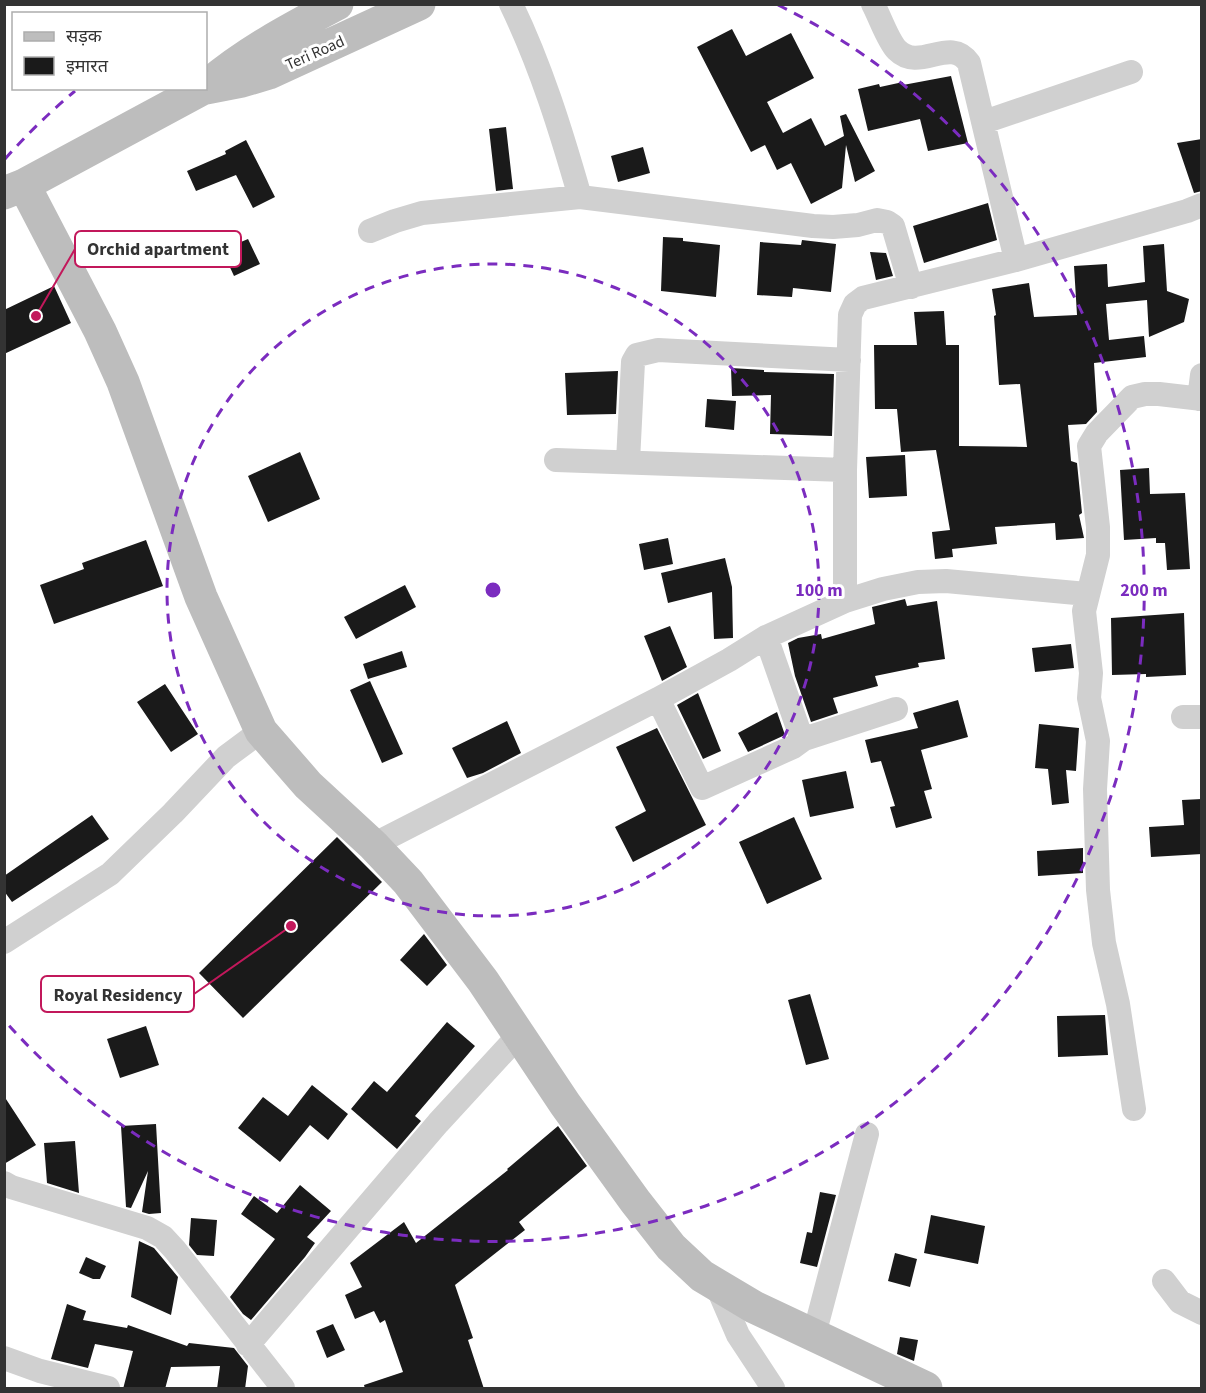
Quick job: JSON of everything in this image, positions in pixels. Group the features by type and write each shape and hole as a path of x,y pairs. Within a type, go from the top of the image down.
{"street":[{"path":"207,86 235,62 337,4"},
{"name":"Teri Road","path":"207,88 269,73 419,4"},
{"path":"511,4 531,45 559,121 580,197"},
{"path":"873,4 895,48 904,56 914,58 956,51 963,54 969,63 1016,260"},
{"path":"984,122 1131,72"},
{"name":"Teri Road","path":"14,188 201,90"},
{"path":"14,188 100,331 123,382 201,597 261,731 308,785 373,845 408,882 454,940 565,1104 671,1247 702,1276 754,1307 926,1389"},
{"path":"370,231 422,213 580,197 813,226 858,225 877,220 893,226 911,287"},
{"path":"845,601 845,470 850,315 855,304 863,298 1016,260 1202,205"},
{"path":"628,462 633,362 638,355 658,350 849,360"},
{"path":"1134,1109 1118,1004 1104,943 1098,890 1095,789 1098,741 1089,698 1092,674 1084,611 1098,555 1098,527 1089,446 1132,397 1145,394 1201,391"},
{"path":"556,460 845,470"},
{"path":"373,845 658,699 766,637 845,601 883,589 918,582 946,581 1087,594"},
{"path":"766,637 799,731"},
{"path":"658,699 702,788 794,747 804,739 896,709"},
{"path":"4,942 110,874 226,757 261,731"},
{"path":"248,1345 406,1158 519,1035"},
{"path":"814,1335 867,1134"},
{"path":"4,1183 147,1228 163,1237 283,1389"},
{"path":"1164,1281 1180,1302 1202,1314"},
{"path":"716,1284 738,1335 773,1389"},
{"path":"4,1358 40,1371 108,1389"}],"building":[{"path":"732,29 746,56 791,33 814,78 767,102 783,133 811,118 825,146 844,136 840,116 846,114 875,171 855,182 846,145 842,188 811,204 791,163 777,170 765,145 751,152 697,47"},
{"path":"951,76 968,143 928,151 920,119 868,131 858,89 879,84 880,87 903,82 903,85"},
{"path":"506,127 513,189 496,191 489,129"},
{"path":"1202,139 1202,191 1194,193 1177,143"},
{"path":"246,140 275,197 253,208 236,175 196,191 187,171 226,154 225,151"},
{"path":"643,147 650,173 618,182 611,156"},
{"path":"988,203 997,240 924,263 913,226"},
{"path":"663,237 720,245 716,297 661,291"},
{"path":"248,239 260,264 234,276 222,250"},
{"path":"802,240 836,244 831,292 793,288 792,297 757,295 760,242 801,245"},
{"path":"1164,244 1167,291 1189,299 1184,322 1149,337 1147,300 1106,304 1109,340 1144,336 1146,357 1094,363 1097,412 1086,424 1068,425 1071,461 1077,463 1082,513 1079,515 1084,538 1056,540 1055,523 995,527 997,544 952,549 953,557 935,559 932,532 950,530 936,450 901,452 897,409 875,409 874,345 917,345 914,312 944,311 946,345 959,345 959,446 1027,447 1020,384 999,385 994,316 996,315 992,289 1029,283 1034,317 1077,315 1074,266 1107,264 1108,287 1145,282 1143,246"},
{"path":"870,252 886,253 893,276 876,280"},
{"path":"54,286 71,323 4,354 4,310"},
{"path":"731,368 764,370 764,372 834,374 832,436 770,434 771,395 732,396"},
{"path":"618,371 616,414 567,415 565,373"},
{"path":"707,399 736,401 734,430 705,427"},
{"path":"300,452 320,499 268,522 248,476"},
{"path":"905,455 907,496 869,498 866,457"},
{"path":"1149,468 1150,494 1185,493 1190,569 1167,570 1165,543 1156,543 1156,538 1124,540 1120,470"},
{"path":"668,538 673,564 644,570 639,544"},
{"path":"146,540 163,586 54,624 40,585 84,569 82,563"},
{"path":"725,558 732,587 733,638 714,639 712,592 668,603 661,573"},
{"path":"405,585 416,607 356,639 344,617"},
{"path":"905,599 907,606 937,601 945,659 918,663 919,667 875,676 878,686 833,698 838,713 811,722 795,676 788,643 798,638 821,634 822,639 875,624 872,607"},
{"path":"1184,613 1186,675 1146,677 1146,674 1112,675 1111,618"},
{"path":"670,626 687,667 662,681 644,636"},
{"path":"1071,644 1074,668 1035,672 1032,648"},
{"path":"402,651 407,667 368,679 363,664"},
{"path":"370,681 403,754 382,763 350,690"},
{"path":"165,684 198,734 171,752 137,702"},
{"path":"698,693 721,751 703,759 677,705"},
{"path":"958,700 968,737 921,750 932,789 924,791 932,818 896,828 890,807 895,806 881,761 871,763 865,740 918,728 913,713"},
{"path":"777,712 785,735 748,752 738,733"},
{"path":"507,721 521,753 483,773 467,778 452,748"},
{"path":"1039,724 1079,728 1076,771 1066,770 1069,803 1052,805 1048,769 1035,768"},
{"path":"657,728 706,825 633,862 615,827 646,811 616,747"},
{"path":"846,771 854,808 810,817 802,780"},
{"path":"1202,799 1202,854 1151,857 1149,827 1184,825 1182,800"},
{"path":"92,815 109,839 12,902 4,891 4,876"},
{"path":"794,817 822,879 767,904 739,842"},
{"path":"337,837 382,882 243,1018 199,973"},
{"path":"1083,848 1083,873 1038,876 1037,851"},
{"path":"424,934 447,965 427,986 400,960"},
{"path":"810,994 829,1059 806,1065 788,1000"},
{"path":"1105,1015 1108,1055 1058,1057 1057,1016"},
{"path":"447,1022 475,1046 415,1116 421,1121 397,1149 351,1109 374,1081 387,1092"},
{"path":"146,1026 159,1065 120,1078 107,1039"},
{"path":"312,1085 348,1114 328,1140 310,1125 280,1162 238,1128 263,1097 288,1116"},
{"path":"4,1096 36,1145 4,1164"},
{"path":"156,1124 161,1213 149,1214 142,1212 148,1171 131,1208 126,1207 121,1126"},
{"path":"558,1126 587,1166 519,1222 525,1230 455,1285 473,1338 468,1340 484,1389 365,1389 364,1385 403,1372 385,1320 380,1323 374,1311 355,1319 345,1295 362,1287 350,1263 404,1222 416,1243 508,1170"},
{"path":"75,1141 79,1193 47,1183 44,1143"},
{"path":"300,1185 331,1211 307,1237 315,1243 305,1257 251,1320 243,1314 230,1297 275,1239 241,1214 254,1196 277,1213"},
{"path":"820,1192 836,1195 817,1267 800,1263 807,1232 812,1233"},
{"path":"931,1215 985,1226 978,1264 924,1253"},
{"path":"191,1218 217,1220 214,1256 197,1255 189,1245"},
{"path":"139,1241 154,1248 178,1277 171,1315 131,1297"},
{"path":"895,1253 917,1259 910,1287 888,1281"},
{"path":"86,1257 106,1266 100,1279 93,1279 79,1273"},
{"path":"67,1304 86,1311 83,1320 127,1328 128,1325 187,1346 189,1343 234,1348 248,1366 245,1389 217,1389 220,1366 171,1367 165,1389 123,1389 133,1351 95,1344 88,1368 51,1359"},
{"path":"333,1324 345,1350 327,1358 316,1331"},
{"path":"900,1337 918,1340 914,1361 897,1354"}],"place":[{"name":"Orchid apartment","path":"36,316"},
{"name":"Royal Residency","path":"291,926"}]}
